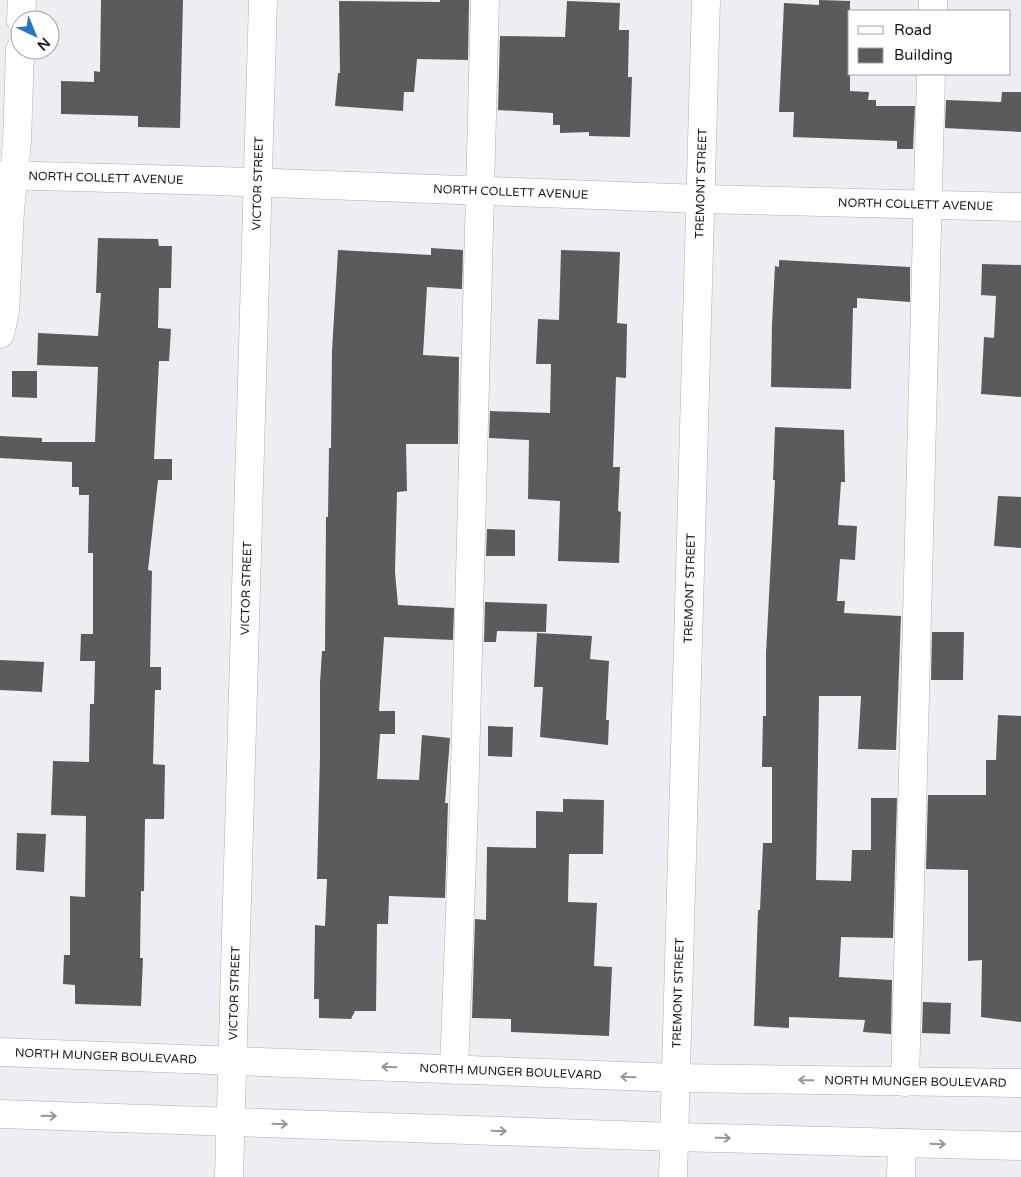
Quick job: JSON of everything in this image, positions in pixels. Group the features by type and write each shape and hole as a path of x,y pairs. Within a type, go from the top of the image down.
{"street":[{"name":"VICTOR STREET","path":"229,1177 262,0"},
{"path":"454,1070 464,805 485,0"},
{"name":"TREMONT STREET","path":"673,1177 706,0"},
{"path":"0,334 5,312 10,210 7,176 17,142 20,60"},
{"path":"905,1082 931,75"},
{"name":"NORTH COLLETT AVENUE","path":"7,176 258,182 701,199 1021,208"},
{"name":"NORTH MUNGER BOULEVARD","path":"0,1052 677,1078 1021,1083"},
{"path":"0,1114 675,1137 1021,1146"},
{"path":"901,1177 902,1143"}],"building":[{"path":"101,0 183,0 180,128 138,127 138,116 61,114 61,81 94,82 94,71 100,72"},
{"path":"440,0 469,0 468,60 417,59 414,92 404,92 403,111 335,106 338,73 340,73 339,1 440,2"},
{"path":"819,0 850,1 850,10 848,10 848,75 850,75 850,91 869,92 868,100 876,100 876,106 915,106 913,149 897,149 897,141 793,137 794,112 779,112 784,3 819,5"},
{"path":"567,1 620,3 619,30 629,30 628,77 632,77 630,137 589,136 589,132 560,133 560,125 553,125 553,113 498,110 500,36 565,37"},
{"path":"1002,92 1021,92 1021,132 945,128 946,100 1001,102"},
{"path":"98,238 158,239 159,246 172,246 171,288 159,288 158,328 171,329 169,361 159,361 154,459 172,459 172,480 158,480 148,570 152,571 150,667 161,667 161,690 155,690 153,764 165,765 164,819 145,819 144,891 141,891 140,958 143,958 141,1006 75,1004 75,985 63,984 64,955 70,955 70,896 85,897 86,816 51,815 53,761 89,762 90,704 94,704 95,661 80,661 81,634 93,634 93,553 88,553 89,495 79,495 79,487 72,487 72,462 0,458 0,436 42,438 42,442 95,442 98,367 37,365 38,333 98,336 101,293 96,293"},
{"path":"431,248 463,250 462,289 427,287 423,355 459,357 458,444 406,444 407,491 397,492 395,572 398,605 454,608 453,640 384,637 379,711 395,711 395,734 380,734 377,779 419,780 422,735 450,738 445,803 448,803 445,898 389,896 388,924 377,924 376,1011 355,1011 351,1019 319,1018 319,999 314,999 315,925 325,926 327,879 317,879 320,683 322,651 325,651 326,517 328,517 332,351 338,250 431,255"},
{"path":"561,250 620,252 617,323 627,324 626,378 616,377 613,467 620,467 618,511 621,512 619,563 558,561 560,501 528,499 529,440 489,438 490,411 550,413 551,364 536,364 538,319 559,320"},
{"path":"779,260 910,267 910,302 857,298 857,308 853,308 851,389 771,387 775,266 779,267"},
{"path":"982,264 1021,265 1021,397 981,394 984,337 994,338 996,296 981,295"},
{"path":"12,371 37,371 37,398 12,397"},
{"path":"775,427 844,430 845,482 841,482 838,525 857,526 855,560 840,559 837,601 845,601 844,613 901,616 896,750 858,749 861,696 819,696 816,880 851,881 852,850 871,850 871,798 897,798 893,938 841,937 839,977 892,980 891,1034 863,1032 865,1020 789,1017 789,1028 754,1026 758,910 760,910 763,843 772,843 772,767 762,767 763,716 766,716 766,654 775,480 773,480"},
{"path":"998,496 1021,497 1021,548 994,546"},
{"path":"487,529 515,530 515,556 486,556"},
{"path":"485,602 547,604 546,632 497,631 496,642 484,642"},
{"path":"932,632 964,632 963,680 931,680"},
{"path":"537,633 592,636 590,659 609,661 606,720 609,720 608,745 540,737 543,687 534,687"},
{"path":"0,660 44,662 42,692 0,690"},
{"path":"998,715 1021,716 1021,1022 981,1017 982,960 968,961 968,870 926,869 928,795 986,795 986,760 996,760"},
{"path":"488,726 513,727 512,757 488,756"},
{"path":"563,799 604,800 603,854 569,854 568,902 597,903 594,966 612,967 609,1036 511,1032 511,1019 472,1018 475,919 486,920 487,847 536,848 536,811 563,812"},
{"path":"17,833 46,834 44,872 16,870"},
{"path":"923,1002 951,1003 950,1034 922,1033"}]}
